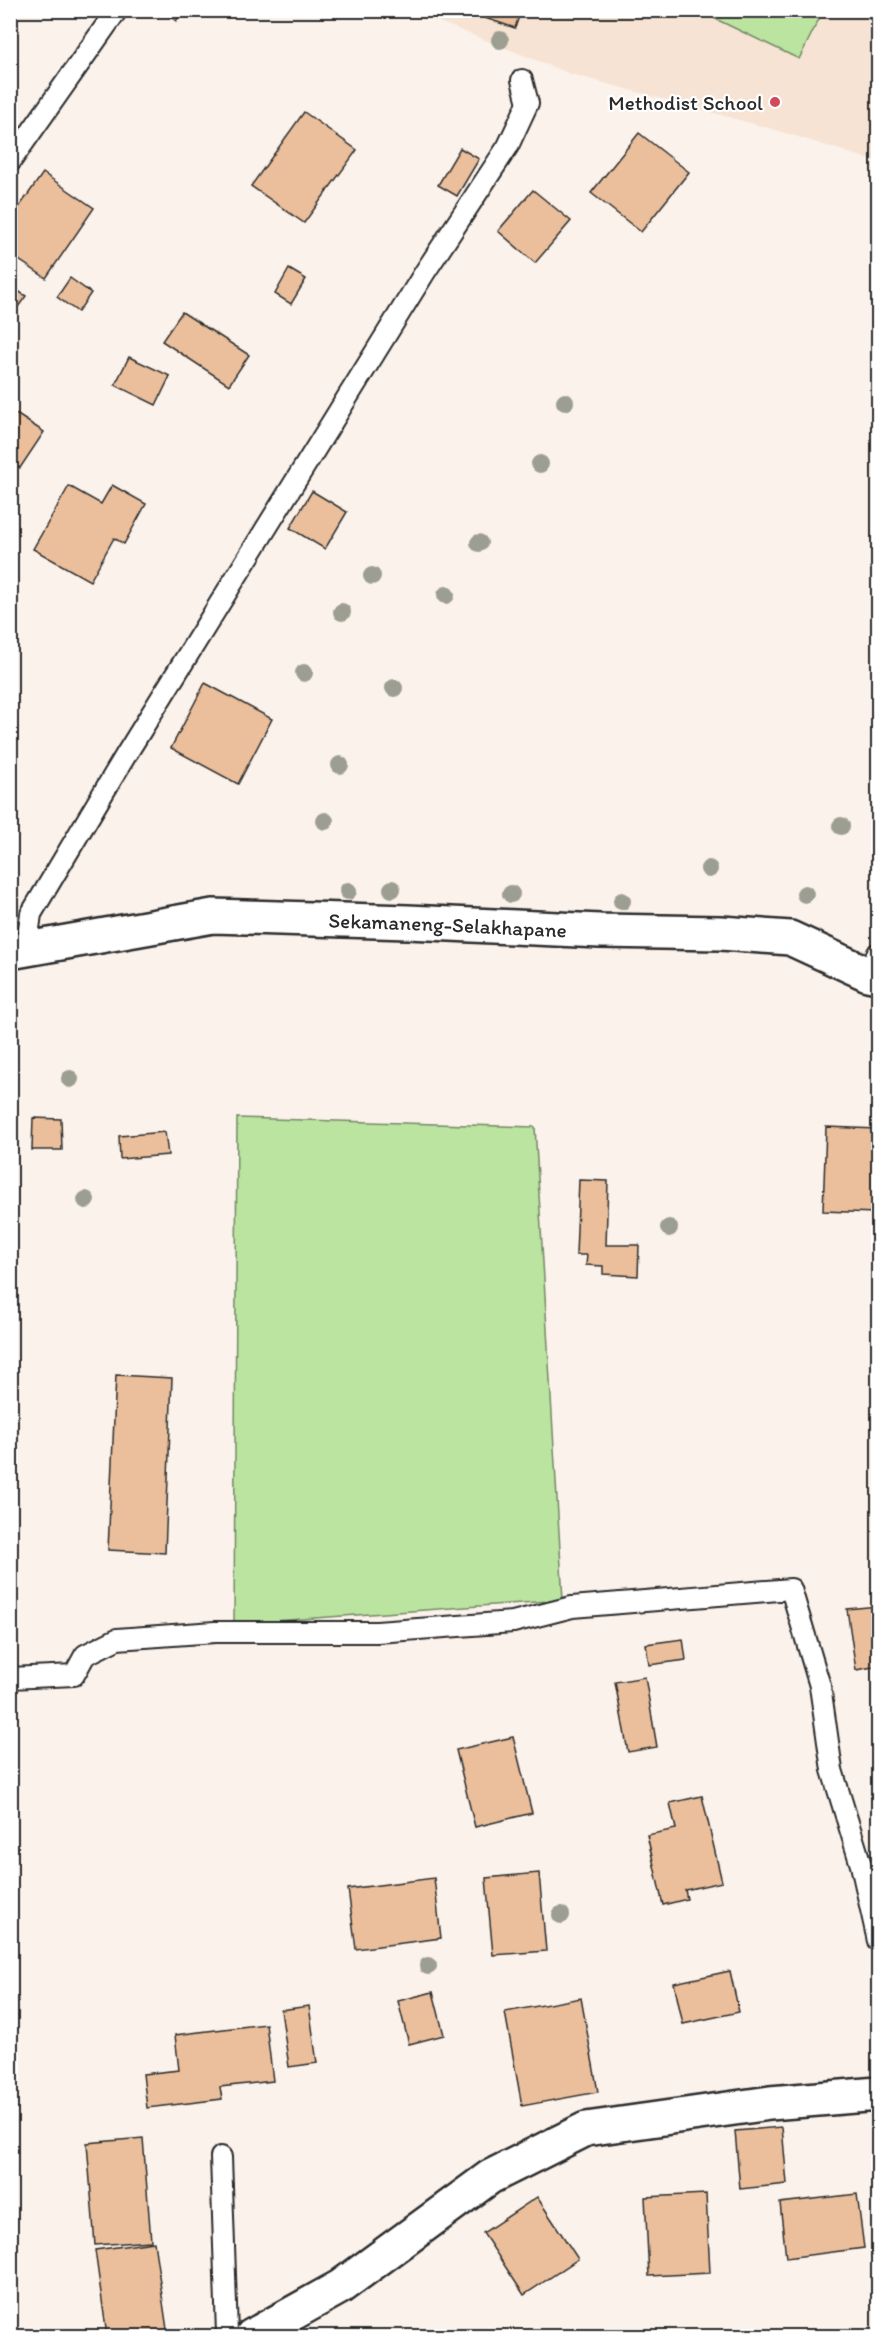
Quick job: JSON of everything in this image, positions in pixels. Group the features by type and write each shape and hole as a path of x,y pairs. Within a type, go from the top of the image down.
{"street":[{"name":"Sekamaneng-Selakhapane","path":"18,951 213,916 600,931 721,933 790,938 875,968"},
{"path":"252,2337 340,2287 490,2177 586,2129 770,2103 879,2094"}],"lane":[{"path":"10,162 117,10"},
{"path":"18,951 32,914 115,773 425,272 507,146 528,103 522,80"},
{"path":"10,1678 74,1675 84,1655 117,1639 215,1632 377,1632 501,1623 572,1607 791,1589 820,1686 832,1770 861,1865 879,1941"},
{"path":"221,2157 228,2337"}],"shaded area":[{"name":"Methodist School","path":"412,11 878,11 878,162 776,130 568,73"}],"green space":[{"path":"699,11 823,11 799,59"},
{"path":"237,1118 535,1127 563,1600 234,1624"}],"building":[{"path":"162,10 184,10 176,21"},
{"path":"461,10 521,10 515,28"},
{"path":"304,112 357,150 304,223 251,186"},
{"path":"639,133 689,172 641,232 591,193"},
{"path":"460,148 479,159 457,196 438,185"},
{"path":"43,173 94,208 46,278 10,254 10,220"},
{"path":"533,190 571,221 535,263 498,231"},
{"path":"289,269 306,279 291,304 275,294"},
{"path":"70,278 91,293 78,312 57,297"},
{"path":"10,286 26,296 10,318"},
{"path":"182,312 249,355 229,385 162,341"},
{"path":"129,357 170,376 156,405 115,385"},
{"path":"10,410 44,432 20,468 10,462"},
{"path":"112,485 146,504 124,544 114,538 90,581 33,549 69,486 101,504"},
{"path":"312,491 347,512 325,549 290,528"},
{"path":"205,683 272,719 238,784 171,748"},
{"path":"33,1118 61,1119 62,1150 32,1150"},
{"path":"826,1127 878,1129 875,1213 823,1211"},
{"path":"165,1132 168,1155 120,1159 119,1136"},
{"path":"579,1180 608,1181 606,1245 639,1245 638,1276 603,1274 603,1266 586,1265 587,1255 576,1255"},
{"path":"116,1375 172,1378 165,1553 108,1550"},
{"path":"878,1606 878,1666 856,1670 847,1609"},
{"path":"683,1639 686,1660 649,1665 646,1644"},
{"path":"645,1677 657,1747 628,1752 615,1682"},
{"path":"513,1737 532,1813 475,1827 456,1750"},
{"path":"702,1796 722,1882 685,1890 687,1899 663,1905 647,1835 676,1829 670,1803"},
{"path":"539,1873 546,1951 493,1955 486,1878"},
{"path":"434,1878 441,1938 356,1949 348,1889"},
{"path":"730,1971 739,2012 683,2024 674,1983"},
{"path":"433,1992 444,2035 409,2044 398,2001"},
{"path":"581,1998 598,2092 522,2106 505,2012"},
{"path":"309,2006 317,2063 289,2067 281,2010"},
{"path":"266,2024 273,2081 220,2087 222,2099 147,2108 143,2074 179,2070 175,2035"},
{"path":"782,2127 787,2184 740,2189 735,2131"},
{"path":"143,2138 151,2241 95,2245 87,2143"},
{"path":"706,2194 710,2273 649,2276 645,2197"},
{"path":"857,2194 864,2248 786,2258 780,2203"},
{"path":"537,2197 578,2259 524,2295 483,2233"},
{"path":"154,2242 168,2336 107,2336 95,2250"}],"place":[{"name":"Methodist School","path":"775,102"}]}
